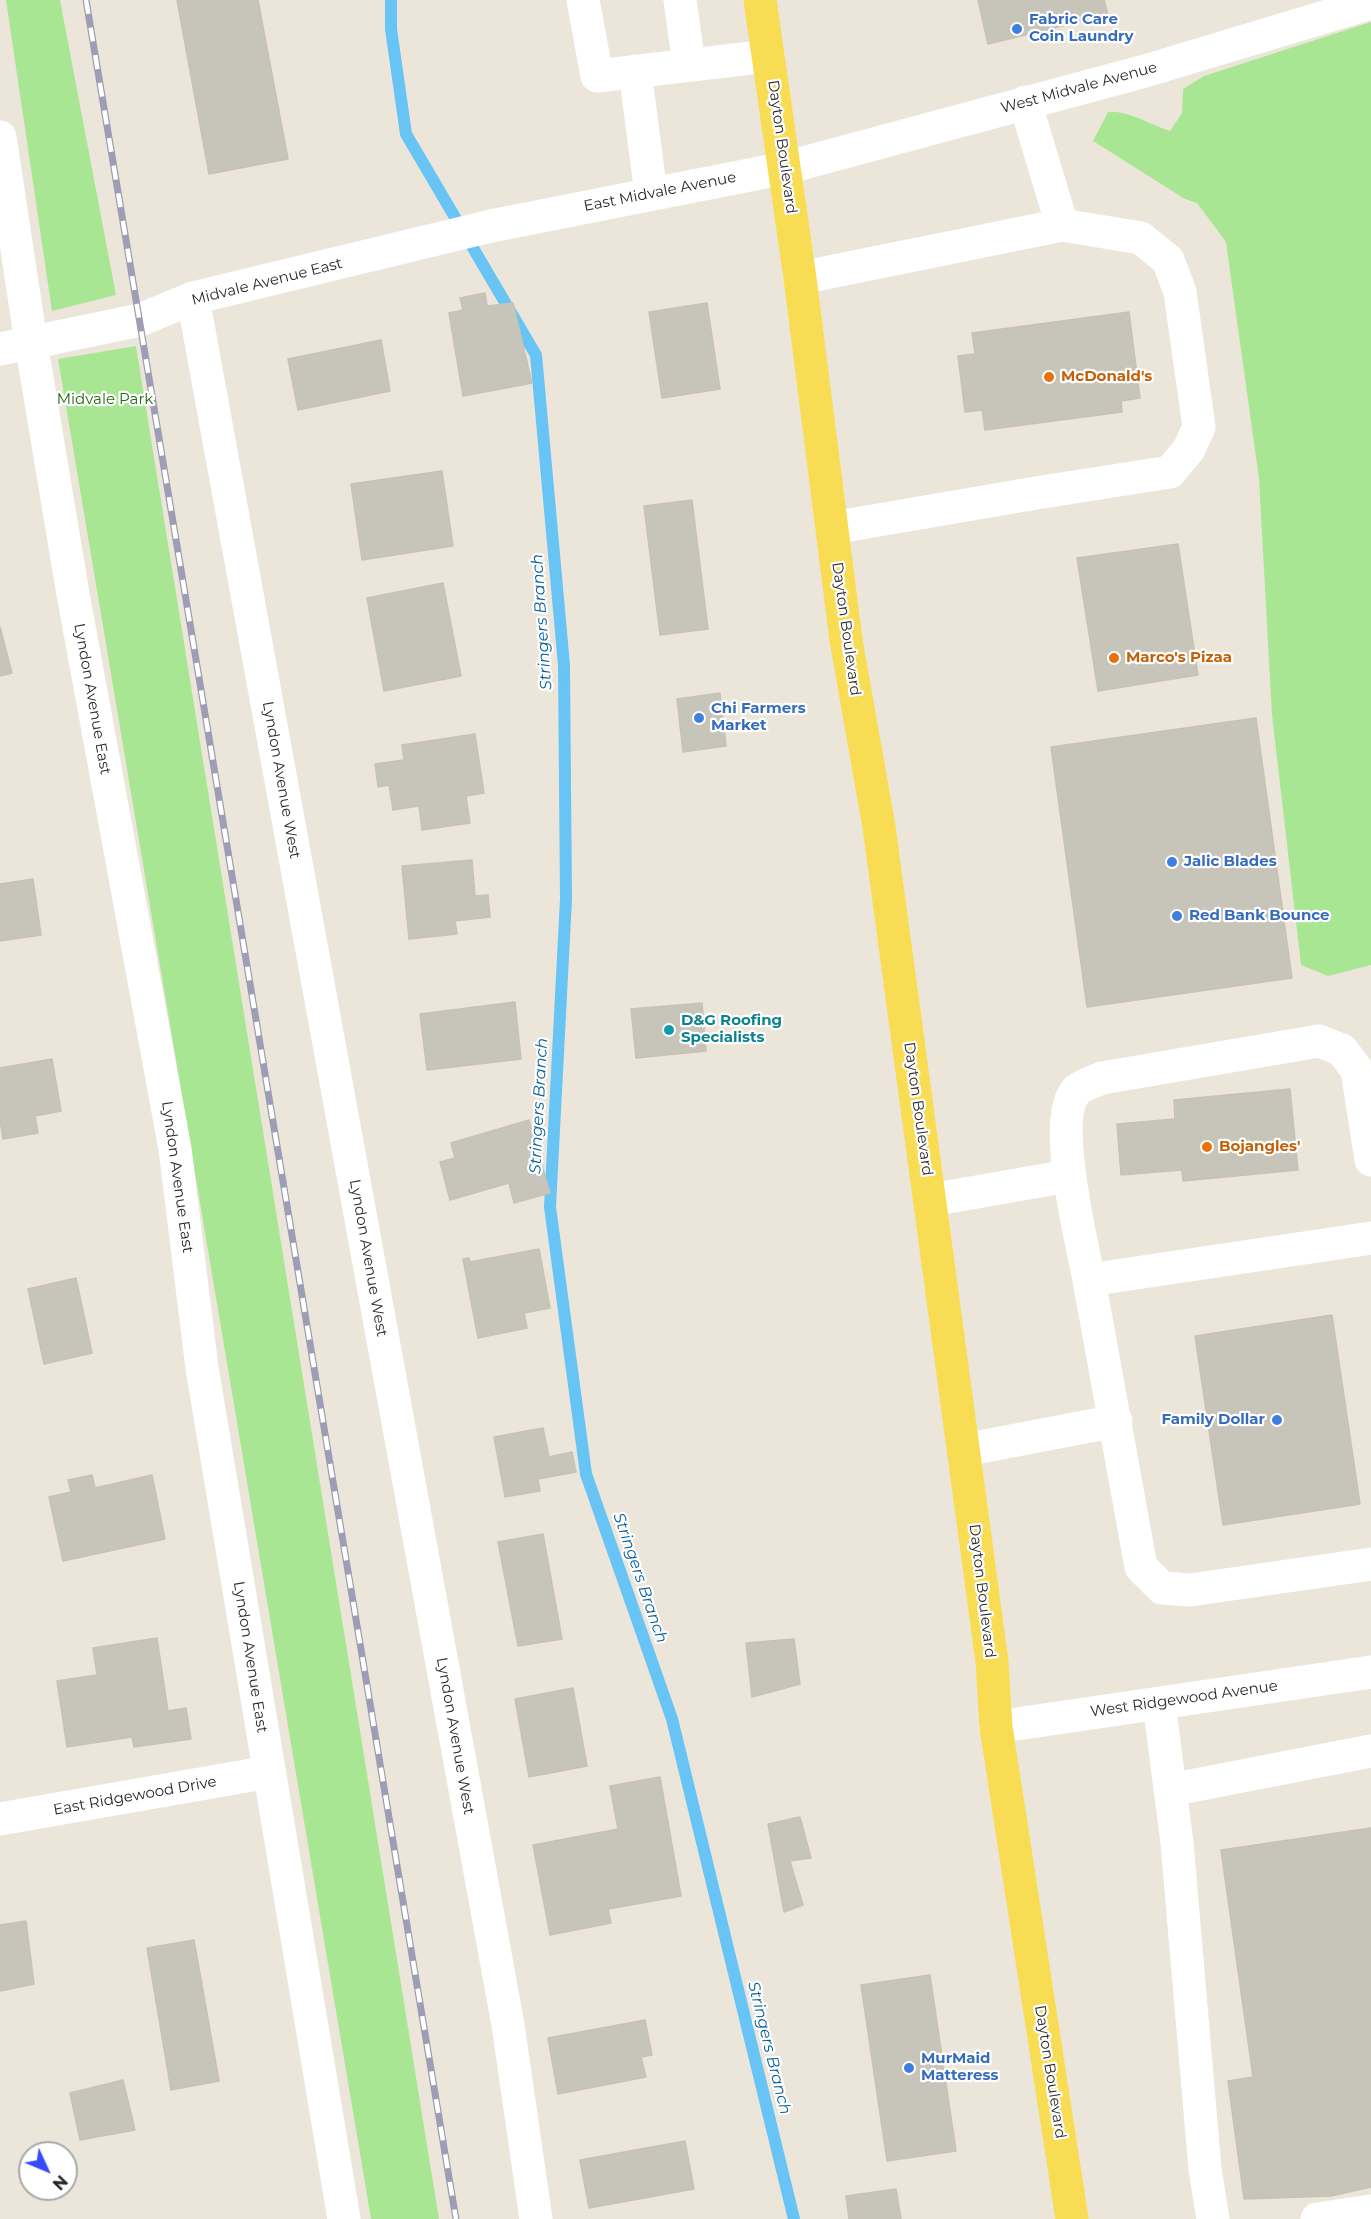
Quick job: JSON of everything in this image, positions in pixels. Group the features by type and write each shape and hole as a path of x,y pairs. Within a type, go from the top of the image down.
{"main road":[{"name":"Dayton Boulevard","path":"760,0 800,278 846,640 879,827 931,1200 992,1662 996,1727 1072,2219"}],"street":[{"path":"583,0 597,76 768,56"},
{"path":"680,0 689,65"},
{"name":"West Midvale Avenue","path":"785,168 1145,71 1371,3"},
{"path":"635,71 651,194"},
{"path":"1025,102 1062,225"},
{"name":"Lyndon Avenue East","path":"0,137 15,346 75,605 175,1149 202,1368 344,2219"},
{"name":"East Midvale Avenue","path":"534,216 785,168"},
{"name":"Midvale Avenue East","path":"15,346 140,320 193,298 534,216"},
{"path":"800,278 1062,225 1142,238 1168,260 1180,292 1199,427 1189,449 1170,472 832,528"},
{"name":"Lyndon Avenue West","path":"193,298 505,2008 536,2219"},
{"path":"1371,1160 1357,1070 1342,1050 1319,1041 1102,1078 1077,1090 1067,1111 1068,1176 1116,1421 1141,1567 1162,1588 1190,1590 1371,1564"},
{"path":"931,1200 1068,1176"},
{"path":"1089,1280 1371,1238"},
{"path":"964,1450 1116,1421"},
{"name":"West Ridgewood Avenue","path":"996,1727 1371,1672"},
{"path":"1159,1703 1170,1790 1205,2169 1213,2219"},
{"path":"1170,1790 1371,1751"},
{"name":"East Ridgewood Drive","path":"0,1819 270,1772"},
{"path":"1317,2219 1371,2211"}],"green space":[{"path":"6,0 60,0 116,295 52,311"},
{"path":"1371,22 1371,965 1328,976 1301,965 1272,715 1259,479 1226,242 1197,203 1185,199 1093,141 1108,112 1123,113 1170,131 1182,113 1183,89 1204,76"},
{"name":"Midvale Park","path":"136,346 439,2219 371,2219 58,359"}],"building":[{"path":"177,0 258,0 288,159 209,174"},
{"name":"Fabric Care Coin Laundry","path":"978,0 1104,0 1108,15 988,44"},
{"path":"485,293 487,306 513,303 532,383 463,396 449,313 463,310 460,298"},
{"path":"707,303 720,389 662,398 649,312"},
{"name":"McDonald's","path":"1129,312 1140,398 1121,401 1122,412 985,430 982,410 965,412 958,356 975,354 972,333"},
{"path":"381,340 390,391 298,410 288,359"},
{"path":"442,471 453,546 362,560 351,484"},
{"path":"692,500 708,629 660,635 644,506"},
{"path":"1178,544 1198,675 1098,691 1077,558"},
{"path":"443,583 461,676 384,691 367,598"},
{"path":"0,627 12,673 0,676"},
{"path":"720,693 726,746 683,752 677,699"},
{"name":"Jalic Blades","path":"1256,718 1292,978 1087,1007 1051,747"},
{"path":"475,734 484,793 466,796 470,823 422,830 419,806 393,810 389,785 378,787 375,764 404,760 402,745"},
{"path":"472,860 475,896 488,895 490,917 455,921 457,934 409,939 402,866"},
{"path":"33,879 41,935 0,941 0,884"},
{"path":"515,1002 521,1059 427,1070 420,1014"},
{"name":"D&G Roofing Specialists","path":"702,1003 706,1051 636,1058 631,1009"},
{"path":"52,1059 61,1111 35,1116 38,1133 3,1139 0,1120 0,1068"},
{"name":"Bojangles'","path":"1290,1089 1298,1170 1183,1181 1182,1170 1121,1175 1117,1124 1175,1119 1174,1100"},
{"path":"529,1120 550,1193 514,1203 509,1183 450,1200 440,1162 455,1158 451,1143"},
{"path":"539,1249 550,1308 524,1313 527,1328 478,1338 463,1259 469,1258 470,1262"},
{"path":"76,1278 92,1353 44,1364 28,1289"},
{"name":"Family Dollar","path":"1332,1315 1360,1504 1223,1525 1195,1336"},
{"path":"543,1428 549,1457 572,1452 576,1472 538,1479 540,1491 505,1497 494,1437"},
{"path":"92,1475 95,1488 152,1475 165,1539 63,1561 49,1497 71,1492 68,1480"},
{"path":"543,1534 562,1639 518,1646 498,1542"},
{"path":"157,1638 168,1711 186,1708 191,1739 134,1747 132,1737 67,1747 57,1681 97,1675 93,1648"},
{"path":"794,1639 800,1684 752,1697 746,1643"},
{"path":"573,1688 587,1766 529,1777 515,1699"},
{"path":"660,1777 681,1896 608,1909 611,1923 550,1935 533,1845 618,1829 610,1786"},
{"path":"800,1817 811,1858 790,1861 803,1905 784,1912 768,1824"},
{"path":"1371,1828 1371,2187 1331,2196 1244,2199 1228,2081 1253,2077 1221,1850"},
{"path":"26,1921 34,1984 0,1991 0,1925"},
{"path":"194,1940 219,2081 171,2090 147,1948"},
{"name":"MurMaid Matteress","path":"930,1975 956,2151 887,2161 861,1985"},
{"path":"645,2020 652,2055 641,2057 646,2077 558,2094 548,2038"},
{"path":"123,2080 135,2130 80,2140 70,2093"},
{"path":"685,2141 694,2189 589,2208 580,2160"},
{"path":"896,2189 901,2219 849,2219 846,2196"}],"waterway":[{"name":"Stringers Branch","path":"391,0 391,29 406,134 536,355 564,665 566,899 550,1207 586,1474 672,1719 794,2219"}],"railway":[{"path":"86,0 456,2219"}],"place":[{"name":"Fabric Care Coin Laundry","path":"1017,29"},
{"name":"McDonald's","path":"1049,377"},
{"name":"Marco's Pizaa","path":"1114,658"},
{"name":"Chi Farmers Market","path":"699,718"},
{"name":"Jalic Blades","path":"1172,862"},
{"name":"Red Bank Bounce","path":"1177,916"},
{"name":"D&G Roofing Specialists","path":"669,1030"},
{"name":"Bojangles'","path":"1207,1147"},
{"name":"Family Dollar","path":"1277,1420"},
{"name":"MurMaid Matteress","path":"909,2068"}]}
